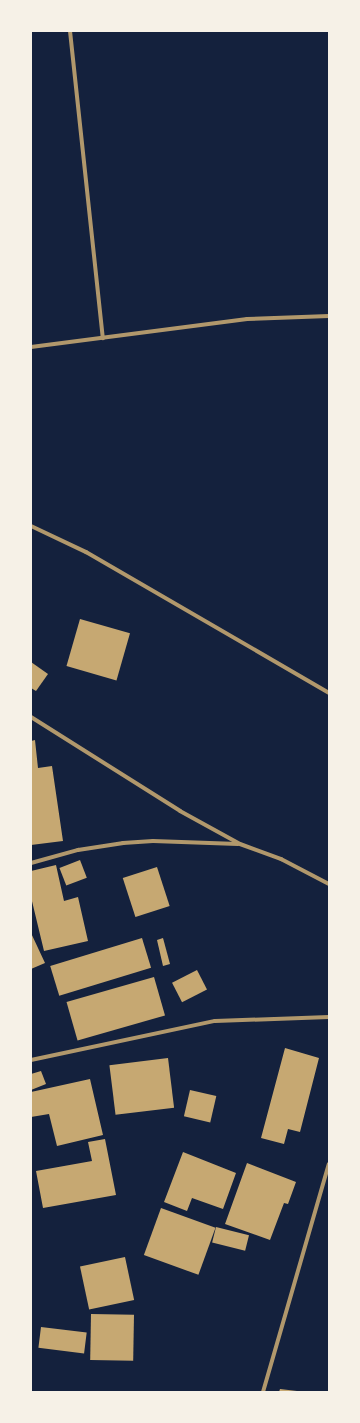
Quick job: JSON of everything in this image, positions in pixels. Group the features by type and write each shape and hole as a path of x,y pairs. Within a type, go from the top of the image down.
{"street":[{"path":"70,31 103,338"},
{"path":"31,347 247,319 329,316"},
{"path":"31,526 86,552 329,693"},
{"path":"31,717 180,811 240,844 281,859 329,884"},
{"path":"31,863 78,850 124,843 153,841 240,844"},
{"path":"31,1060 215,1021 329,1017"},
{"path":"263,1392 329,1164"}],"building":[{"path":"80,619 130,633 116,680 66,666"},
{"path":"31,662 48,674 36,691 31,688"},
{"path":"35,740 38,768 52,766 63,841 31,845 31,741"},
{"path":"80,860 87,878 66,886 59,868"},
{"path":"56,865 64,901 78,897 88,941 44,951 31,897 31,871"},
{"path":"157,867 170,906 135,917 123,878"},
{"path":"31,933 45,963 31,969"},
{"path":"142,938 151,968 59,996 50,966"},
{"path":"163,938 170,964 163,966 157,940"},
{"path":"197,970 207,990 182,1002 172,983"},
{"path":"154,977 165,1015 78,1041 67,1002"},
{"path":"285,1048 319,1058 300,1132 288,1129 284,1144 261,1138"},
{"path":"168,1058 174,1108 116,1115 109,1065"},
{"path":"41,1071 46,1084 31,1090 31,1074"},
{"path":"90,1079 103,1135 57,1146 49,1114 31,1117 31,1092"},
{"path":"190,1090 216,1096 210,1122 184,1116"},
{"path":"105,1139 116,1195 43,1208 36,1171 92,1161 88,1142"},
{"path":"183,1152 236,1173 223,1209 192,1198 187,1211 164,1202"},
{"path":"247,1163 296,1182 288,1204 284,1203 270,1240 225,1224"},
{"path":"161,1208 216,1228 198,1275 144,1255"},
{"path":"216,1227 249,1235 245,1251 212,1243"},
{"path":"125,1257 134,1300 89,1310 80,1267"},
{"path":"91,1314 134,1315 133,1361 90,1360"},
{"path":"41,1327 87,1333 84,1353 38,1348"},
{"path":"280,1389 297,1391 297,1392 279,1392"}]}
